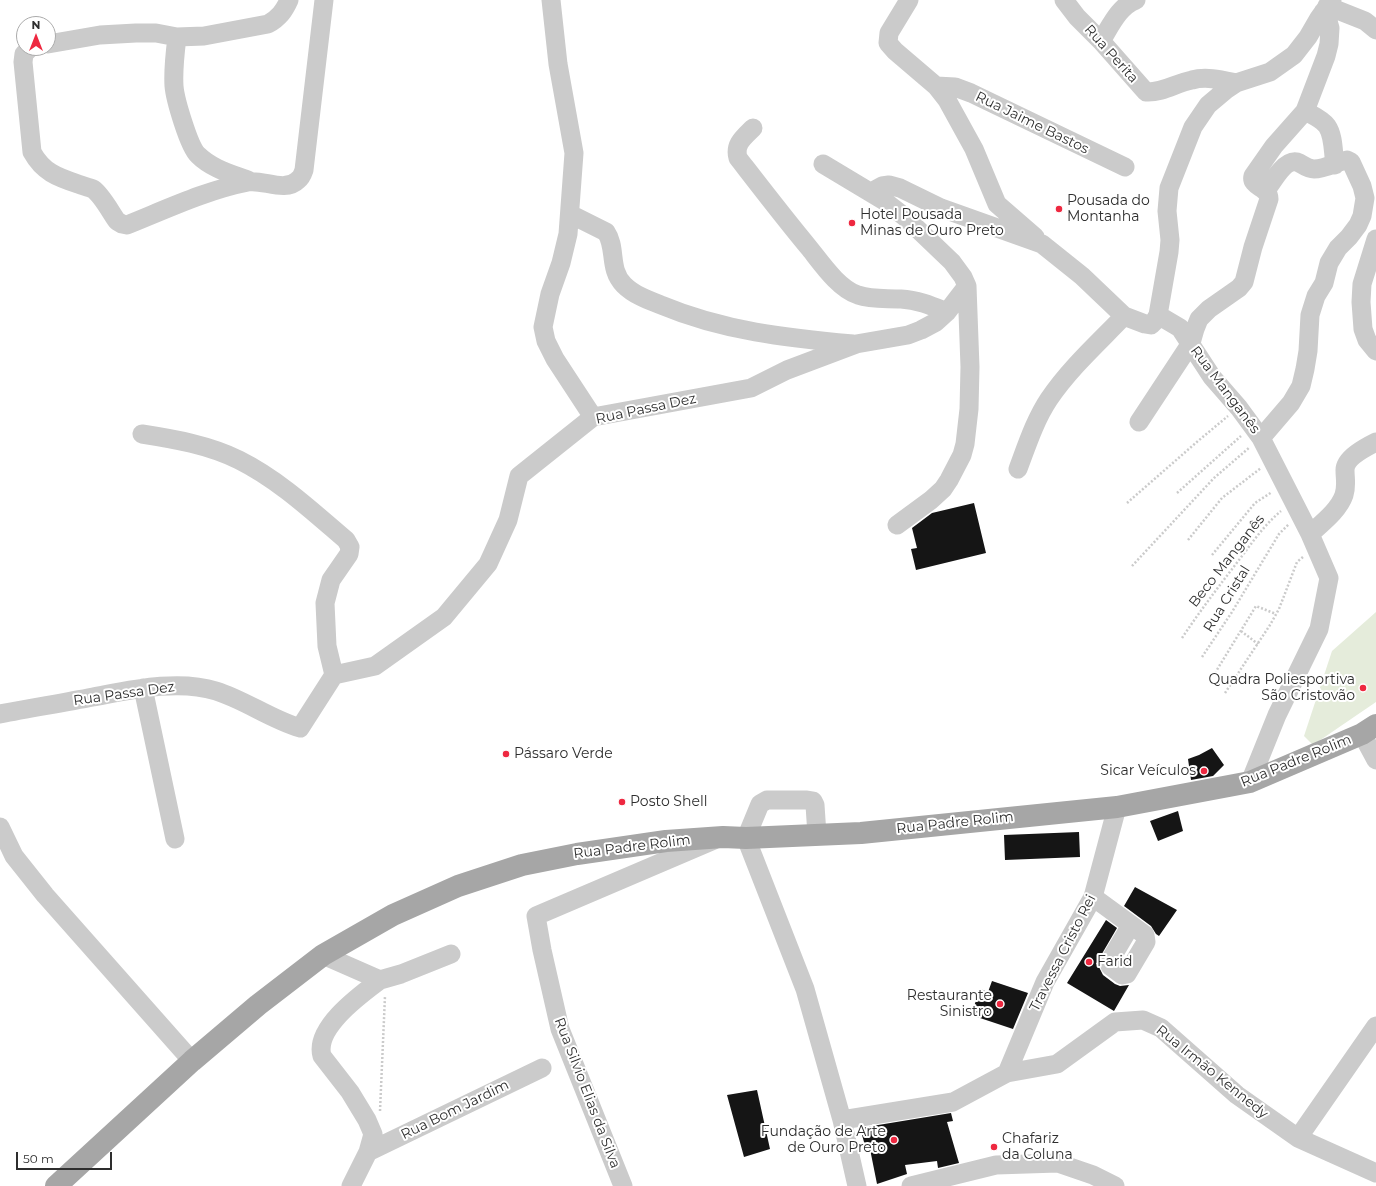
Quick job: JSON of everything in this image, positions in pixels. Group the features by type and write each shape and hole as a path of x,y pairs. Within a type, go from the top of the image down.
{"main road":[{"name":"Rua Padre Rolim","path":"56,1186 192,1061 258,1005 323,955 393,915 458,886 522,865 577,854 666,841 723,837 746,838 861,833 1117,807 1250,782 1369,730"}],"street":[{"path":"56,43 122,33 156,33 177,37 204,36 268,24 277,19 284,11 289,0"},
{"path":"177,37 174,88 184,124 196,154 208,164 250,182 282,185 292,184 299,180 304,170 324,0"},
{"path":"551,0 558,64 574,153 568,234 561,263 550,294 543,327 546,341 555,359 593,418"},
{"name":"Rua Jaime Bastos","path":"909,0 889,33 888,43 895,51 936,86 947,100 968,137 997,204 1042,244"},
{"name":"Rua Perita","path":"1064,0 1077,17 1101,41 1146,92 1161,91 1194,79 1214,79 1236,83"},
{"path":"1101,41 1118,15 1125,7 1136,0"},
{"path":"1327,6 1364,21 1376,30"},
{"path":"871,192 882,186 889,185 900,188 941,208 1042,244 1082,276 1124,316 1145,324 1151,324 1158,315 1169,252 1170,240 1167,211 1169,188 1193,127 1201,113 1216,97 1236,83 1270,72 1289,60 1308,37 1327,6"},
{"path":"1139,422 1191,343 1199,319 1209,309 1239,288 1244,282 1269,199 1268,193 1253,182 1252,179 1274,146 1305,112 1329,44 1330,28 1327,6"},
{"path":"24,56 23,62 32,152 37,161 47,171 59,178 93,189 117,221 122,224 128,225 210,192 250,182"},
{"name":"Rua Jaime Bastos","path":"936,86 955,87 971,93 1125,167"},
{"path":"1256,432 1292,403 1301,386 1308,351 1310,315 1316,296 1324,282 1330,263 1338,248 1358,225 1362,216 1365,198 1362,186 1344,164 1332,142 1327,126 1305,112"},
{"path":"753,128 739,143 736,153 738,158 794,231 841,284 849,291 868,298 916,301 927,303 947,312"},
{"path":"1266,191 1287,164 1294,162 1300,163 1306,168 1314,169 1344,164"},
{"path":"823,164 871,192 905,217 952,262 963,277 967,286 969,395 968,428 962,455 943,489 931,500 897,525"},
{"path":"570,214 606,232 609,237 614,271 618,279 642,298 671,310 720,326 789,338 856,344"},
{"path":"1376,239 1362,284 1361,302 1363,329 1367,340 1376,351"},
{"name":"Rua Passa Dez","path":"0,714 143,688 182,686 216,691 287,724 300,728 334,675 375,666 444,617 488,564 508,520 518,476 593,418 751,388 786,370 856,344 908,335 936,322 947,312 967,286"},
{"name":"Rua Manganês","path":"1158,315 1180,328 1212,376 1239,408 1256,432 1273,460 1313,541 1329,578 1319,629 1277,715 1250,782"},
{"path":"1018,469 1033,429 1049,399 1064,379 1124,316"},
{"path":"142,434 198,445 238,460 271,478 346,540 350,547 349,554 331,580 325,603 327,646 334,675"},
{"path":"1313,541 1340,504 1344,495 1346,486 1345,468 1349,459 1376,442"},
{"path":"143,688 175,839"},
{"path":"1369,730 1376,760"},
{"path":"817,834 815,805 812,801 767,800 763,801 758,807 746,838 805,989 842,1120 857,1186"},
{"name":"Travessa Cristo Rei","path":"1007,1073 1045,982 1093,897 1117,807"},
{"path":"0,827 14,856 45,895 192,1061"},
{"name":"Rua Silvio Elias da Silva","path":"623,1186 560,1029 536,916 723,837"},
{"path":"1093,897 1131,925"},
{"path":"351,1186 370,1143 367,1120 350,1092 322,1056 321,1044 346,1007 383,980 451,954"},
{"path":"323,955 383,980"},
{"name":"Rua Irmão Kennedy","path":"842,1120 953,1102 1007,1073 1057,1064 1115,1022 1143,1020 1161,1028 1237,1095 1298,1138 1376,1173"},
{"path":"1298,1138 1376,1026"},
{"name":"Rua Bom Jardim","path":"370,1143 542,1068"},
{"path":"911,1186 996,1165 1058,1163 1093,1175 1115,1186"}],"path":[{"path":"1127,504 1198,441 1239,408"},
{"path":"1177,494 1256,432"},
{"path":"1132,566 1256,432"},
{"path":"1188,540 1222,498 1273,460"},
{"path":"1212,555 1255,504 1285,484"},
{"name":"Beco Manganês","path":"1182,638 1205,604 1268,522 1297,508"},
{"name":"Rua Cristal","path":"1202,657 1297,508"},
{"path":"1225,693 1276,614 1297,562 1313,541"},
{"path":"1215,673 1256,606 1276,614"},
{"path":"1241,631 1258,644"},
{"path":"370,1143 379,1119 382,1103 383,980"}],"green space":[{"path":"1376,612 1376,702 1313,745 1304,736 1332,651"}],"building":[{"path":"974,503 986,553 916,570 911,549 917,548 912,528 932,513"},
{"name":"Sicar Veículos","path":"1212,748 1224,765 1213,776 1191,780 1188,759"},
{"path":"1178,811 1183,831 1158,841 1150,821"},
{"path":"1079,832 1080,857 1005,860 1004,835"},
{"path":"1135,887 1177,910 1159,936 1151,926 1124,906"},
{"name":"Farid","path":"1106,920 1117,928 1096,964 1103,975 1115,984 1120,986 1129,985 1114,1011 1067,983"},
{"name":"Restaurante Sinistro","path":"992,981 1028,993 1013,1029 971,1015 980,989 988,992"},
{"path":"757,1090 770,1149 744,1157 727,1095"},
{"path":"951,1113 953,1121 947,1122 959,1163 938,1168 937,1161 905,1165 907,1174 877,1184 870,1149 866,1149 860,1128"}],"place":[{"name":"Pousada do Montanha","path":"1059,209"},
{"name":"Hotel Pousada Minas de Ouro Preto","path":"852,223"},
{"name":"Quadra Poliesportiva São Cristovão","path":"1363,688"},
{"name":"Pássaro Verde","path":"506,754"},
{"name":"Sicar Veículos","path":"1204,771"},
{"name":"Posto Shell","path":"622,802"},
{"name":"Farid","path":"1089,962"},
{"name":"Restaurante Sinistro","path":"1000,1004"},
{"name":"Fundação de Arte de Ouro Preto","path":"894,1140"},
{"name":"Chafariz da Coluna","path":"994,1147"}]}
